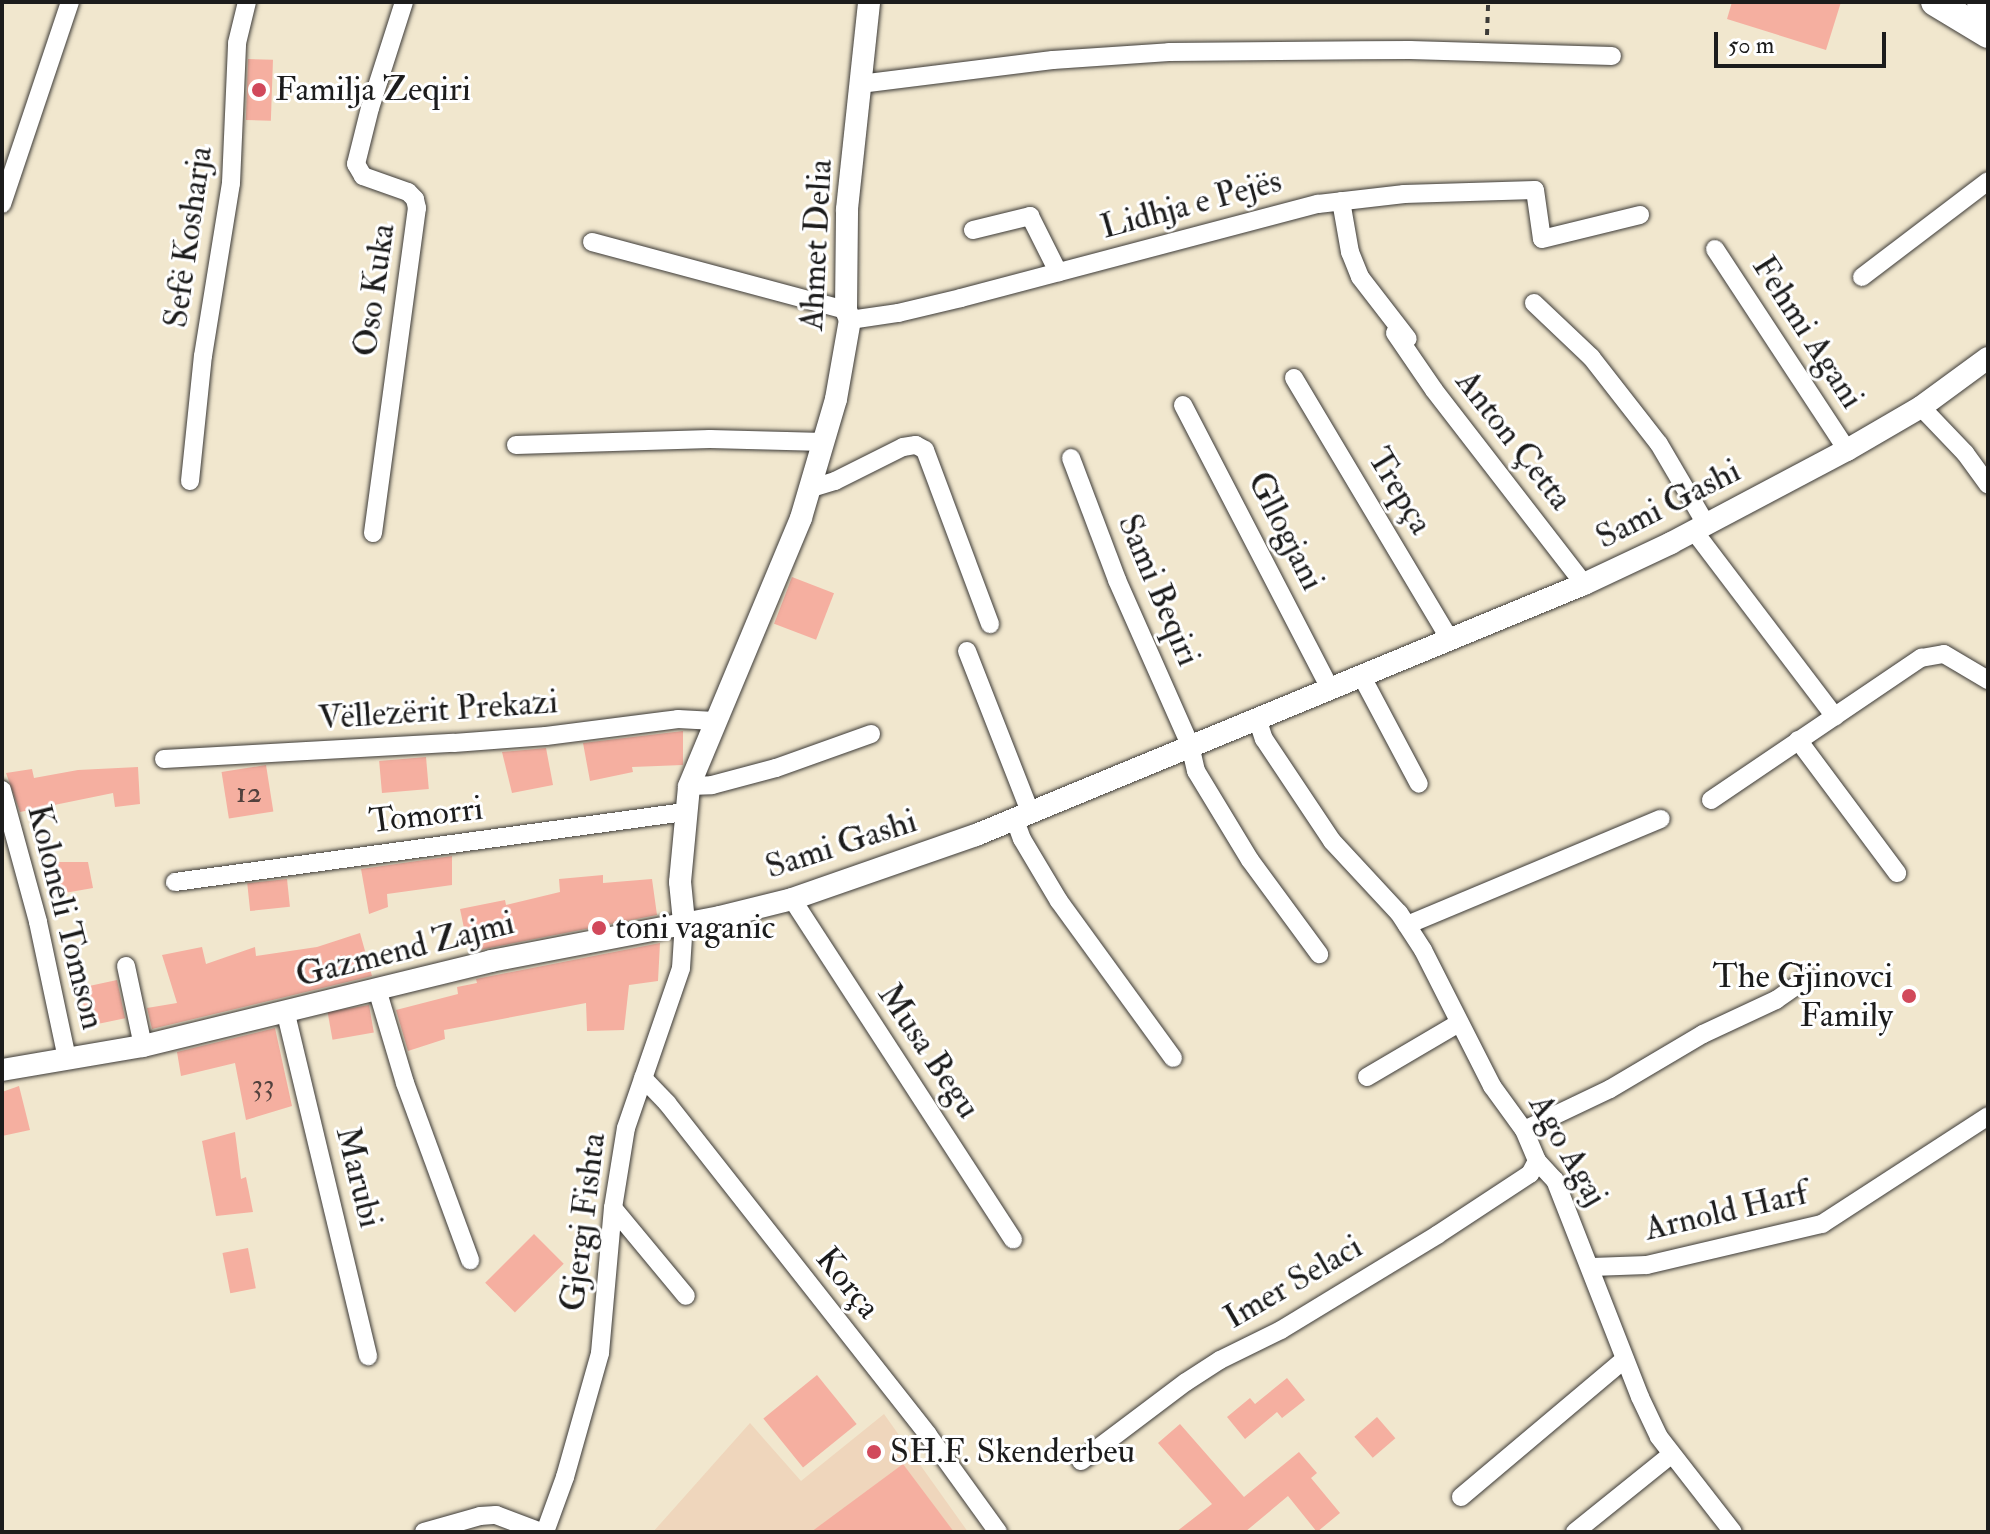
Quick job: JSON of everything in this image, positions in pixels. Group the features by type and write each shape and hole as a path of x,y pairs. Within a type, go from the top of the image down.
{"main road":[{"path":"1935,2 1988,34"},
{"path":"1981,2 1988,22"}],"street":[{"path":"2,204 70,2"},
{"name":"Sefë Kosharja","path":"190,481 203,356 231,183 237,43 247,2"},
{"name":"Oso Kuka","path":"373,533 417,208 415,199 408,192 363,176 356,164 370,108 404,2"},
{"name":"Ahmet Delia","path":"684,922 680,882 689,786 753,639 812,488 836,399 848,315 847,209 869,2"},
{"path":"860,84 1053,60 1169,52 1612,56"},
{"path":"1862,277 1988,181"},
{"name":"Lidhja e Pejës","path":"848,315 923,307 1230,225 1341,201 1404,194 1535,190 1542,239 1640,215"},
{"name":"Anton Çetta","path":"1341,201 1350,252 1360,277 1461,427 1584,584"},
{"path":"973,230 1030,216 1058,272"},
{"path":"592,242 848,315"},
{"name":"Fehmi Agani","path":"1715,249 1847,450"},
{"path":"1534,303 1591,357 1659,444 1700,528 1835,717"},
{"name":"Sami Gashi","path":"684,922 720,917 792,899 1022,816 1584,584 1700,528 1847,450 1921,407 1988,358"},
{"name":"Trepça","path":"1294,378 1449,638"},
{"name":"Gllogjani","path":"1183,405 1330,688"},
{"path":"1921,407 1965,453 1988,485"},
{"path":"516,445 710,439 824,442"},
{"path":"812,488 835,481 903,447 916,445 925,450 990,624"},
{"name":"Sami Beqiri","path":"1071,458 1117,580 1190,745 1196,771 1250,860 1319,954"},
{"path":"967,651 1022,816 1022,839 1059,901 1173,1058"},
{"path":"1711,800 1921,658 1944,654 1988,680"},
{"path":"1361,675 1419,784"},
{"name":"Ago Agaj","path":"1257,718 1264,739 1332,841 1367,875 1407,925 1492,1086 1524,1130 1537,1161 1555,1180 1659,1437 1733,1532"},
{"name":"Vëllezërit Prekazi","path":"164,759 546,736 678,719 715,721"},
{"path":"689,786 712,785 776,768 871,734"},
{"path":"1798,740 1897,873"},
{"name":"Koloneli Tomson","path":"2,790 38,922 67,1059"},
{"name":"Tomorri","path":"175,882 685,812"},
{"path":"1407,925 1661,819"},
{"name":"Musa Begu","path":"792,899 1013,1239"},
{"name":"Gazmend Zajmi","path":"2,1070 143,1046 286,1014 491,961 684,922"},
{"name":"Gjergj Fishta","path":"543,1532 569,1464 600,1353 613,1208 626,1128 681,968 684,922"},
{"path":"126,966 143,1046"},
{"path":"1524,1130 1610,1089 1703,1034 1776,1000 1808,978"},
{"path":"377,989 405,1083 470,1260"},
{"name":"Marubi","path":"286,1014 368,1356"},
{"path":"1367,1077 1459,1023"},
{"name":"Korça","path":"643,1078 667,1103 928,1435 998,1532"},
{"name":"Arnold Harf","path":"1592,1267 1647,1265 1822,1224 1988,1116"},
{"name":"Imer Selaci","path":"1081,1461 1186,1382 1220,1360 1281,1330 1437,1235 1530,1174 1537,1161"},
{"path":"613,1208 686,1296"},
{"path":"1461,1497 1625,1359"},
{"path":"1575,1532 1672,1454"},
{"path":"424,1532 480,1516 496,1515 543,1532"}],"path":[{"path":"1487,53 1488,2"}],"shaded area":[{"name":"SH.F. Skenderbeu","path":"884,1414 968,1532 653,1532 750,1423 801,1481"}],"building":[{"path":"1732,2 1841,2 1826,50 1727,19"},
{"name":"Familja Zeqiri","path":"248,59 273,60 271,121 246,120"},
{"path":"792,577 834,593 816,640 774,624"},
{"path":"683,731 683,765 632,767 633,772 590,781 583,743"},
{"path":"546,748 553,785 512,793 502,752"},
{"path":"426,757 429,789 382,793 379,761"},
{"path":"266,765 273,811 229,818 222,772"},
{"path":"138,767 140,804 115,807 113,793 20,812 6,773 32,769 34,778 78,770"},
{"path":"452,856 452,885 387,894 388,907 369,914 361,869"},
{"path":"50,862 88,862 93,888 53,895"},
{"path":"603,875 603,883 652,879 657,915 469,952 460,909 505,900 506,905 560,892 559,879"},
{"path":"287,879 290,907 250,911 247,883"},
{"path":"360,933 372,976 152,1029 147,1008 177,1003 162,955 202,947 206,964 255,947 256,956 317,947"},
{"path":"660,943 658,981 629,985 624,1030 587,1031 586,1003 444,1030 445,1039 408,1051 396,1010 458,994 457,987 477,983 476,979"},
{"path":"117,980 125,1018 88,1026 80,988"},
{"path":"369,1005 374,1033 333,1040 328,1012"},
{"path":"275,1028 292,1106 246,1120 235,1063 181,1076 177,1052"},
{"path":"19,1086 30,1130 2,1136 2,1092"},
{"path":"235,1132 241,1179 246,1177 253,1212 216,1216 202,1141"},
{"path":"534,1234 564,1264 515,1312 485,1283"},
{"path":"248,1248 256,1288 230,1293 222,1253"},
{"path":"817,1375 857,1424 803,1467 763,1418"},
{"path":"1287,1378 1305,1400 1282,1418 1277,1412 1245,1439 1227,1417 1250,1398 1255,1404"},
{"path":"1377,1417 1395,1438 1373,1458 1354,1437"},
{"path":"1180,1424 1244,1497 1299,1452 1317,1473 1311,1478 1340,1513 1317,1532 1288,1496 1245,1532 1176,1532 1212,1504 1158,1443"},
{"name":"SH.F. Skenderbeu","path":"903,1464 954,1532 811,1532"}],"place":[{"name":"Familja Zeqiri","path":"259,90"},
{"name":"toni vaganic","path":"599,928"},
{"name":"The Gjinovci Family","path":"1909,996"},
{"name":"SH.F. Skenderbeu","path":"874,1452"}]}
